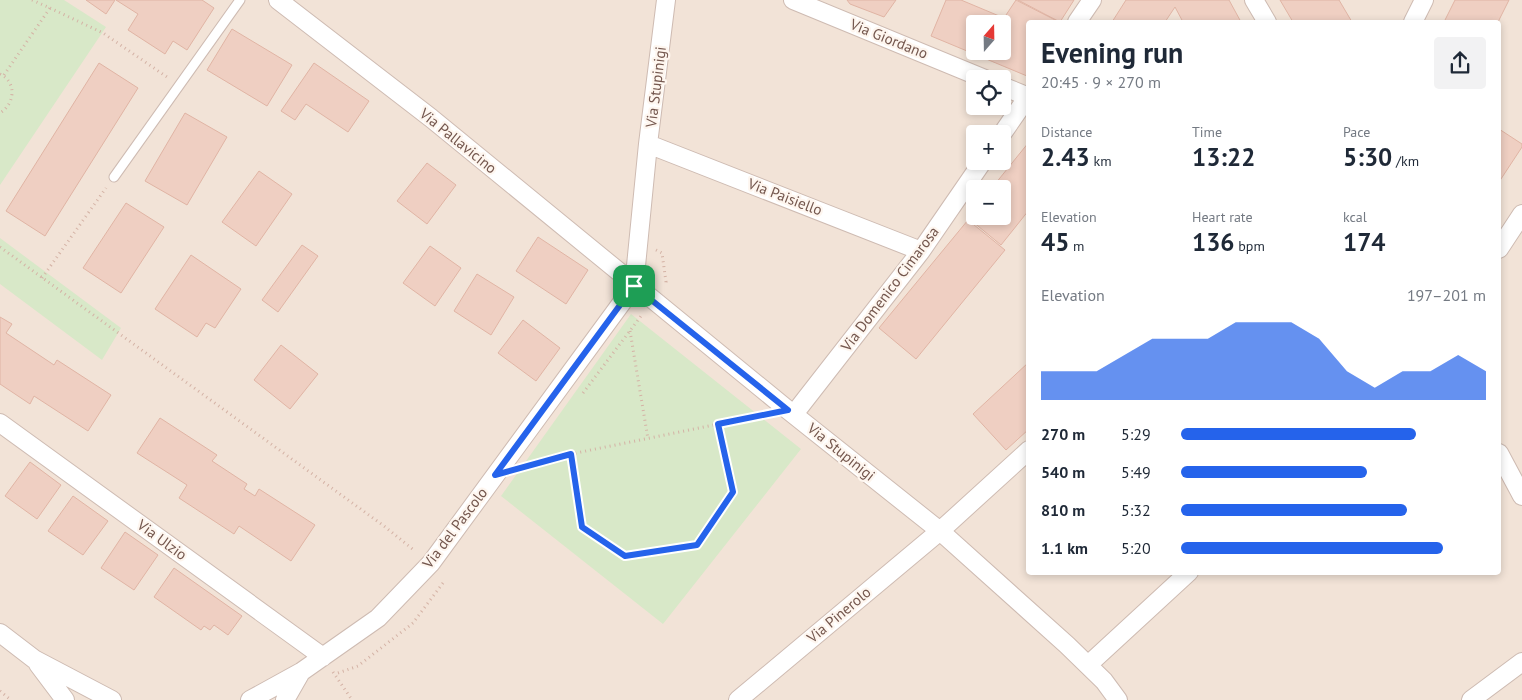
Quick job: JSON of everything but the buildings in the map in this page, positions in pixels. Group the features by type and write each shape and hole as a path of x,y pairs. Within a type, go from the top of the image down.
{"street":[{"name":"Via Pallavicino","path":"278,0 431,118 630,292"},
{"name":"Via Stupinigi","path":"666,0 630,292 791,412 940,531 1088,665 1104,681 1118,700"},
{"name":"Via Giordano","path":"793,0 812,4 966,71"},
{"path":"1078,20 1092,0"},
{"path":"1254,0 1266,20"},
{"path":"1414,20 1424,0"},
{"path":"1011,89 1026,95"},
{"path":"1008,125 1026,99"},
{"name":"Via Paisiello","path":"648,144 921,251"},
{"name":"Via Domenico Cimarosa","path":"791,412 921,251 977,170"},
{"path":"1501,246 1522,214"},
{"name":"Via del Pascolo","path":"250,700 301,672 378,618 431,563 630,292"},
{"name":"Via Ulzio","path":"0,423 323,657"},
{"name":"Via Pinerolo","path":"738,700 940,531 1026,453"},
{"path":"1501,457 1522,496"},
{"path":"1088,665 1186,575"},
{"path":"0,633 34,660 112,700"},
{"path":"34,660 64,700"},
{"path":"1471,700 1522,662"},
{"name":"Via del Pascolo","path":"285,700 301,672"}],"lane":[{"path":"114,177 240,0"}],"path":[{"path":"32,0 103,33 179,85"},
{"path":"0,113 8,107 12,99 12,90 9,82 2,74 50,8"},
{"path":"42,278 114,177"},
{"path":"0,247 368,514 431,563"},
{"path":"630,292 648,439"},
{"path":"495,475 571,454 718,424 791,412"},
{"path":"571,454 582,527 625,556 697,545 733,492 718,424"},
{"path":"323,657 352,700"},
{"path":"0,691 12,700"}],"shaded area":[{"path":"0,0 1522,0 1522,700 0,700"}],"green space":[{"path":"0,0 64,0 106,27 0,185"},
{"path":"0,238 121,328 102,360 0,284"},
{"path":"631,314 801,449 663,624 501,496"}],"route":[{"path":"634,286 788,410 718,424 733,492 697,545 625,556 582,527 571,454 495,475 634,286"}]}
